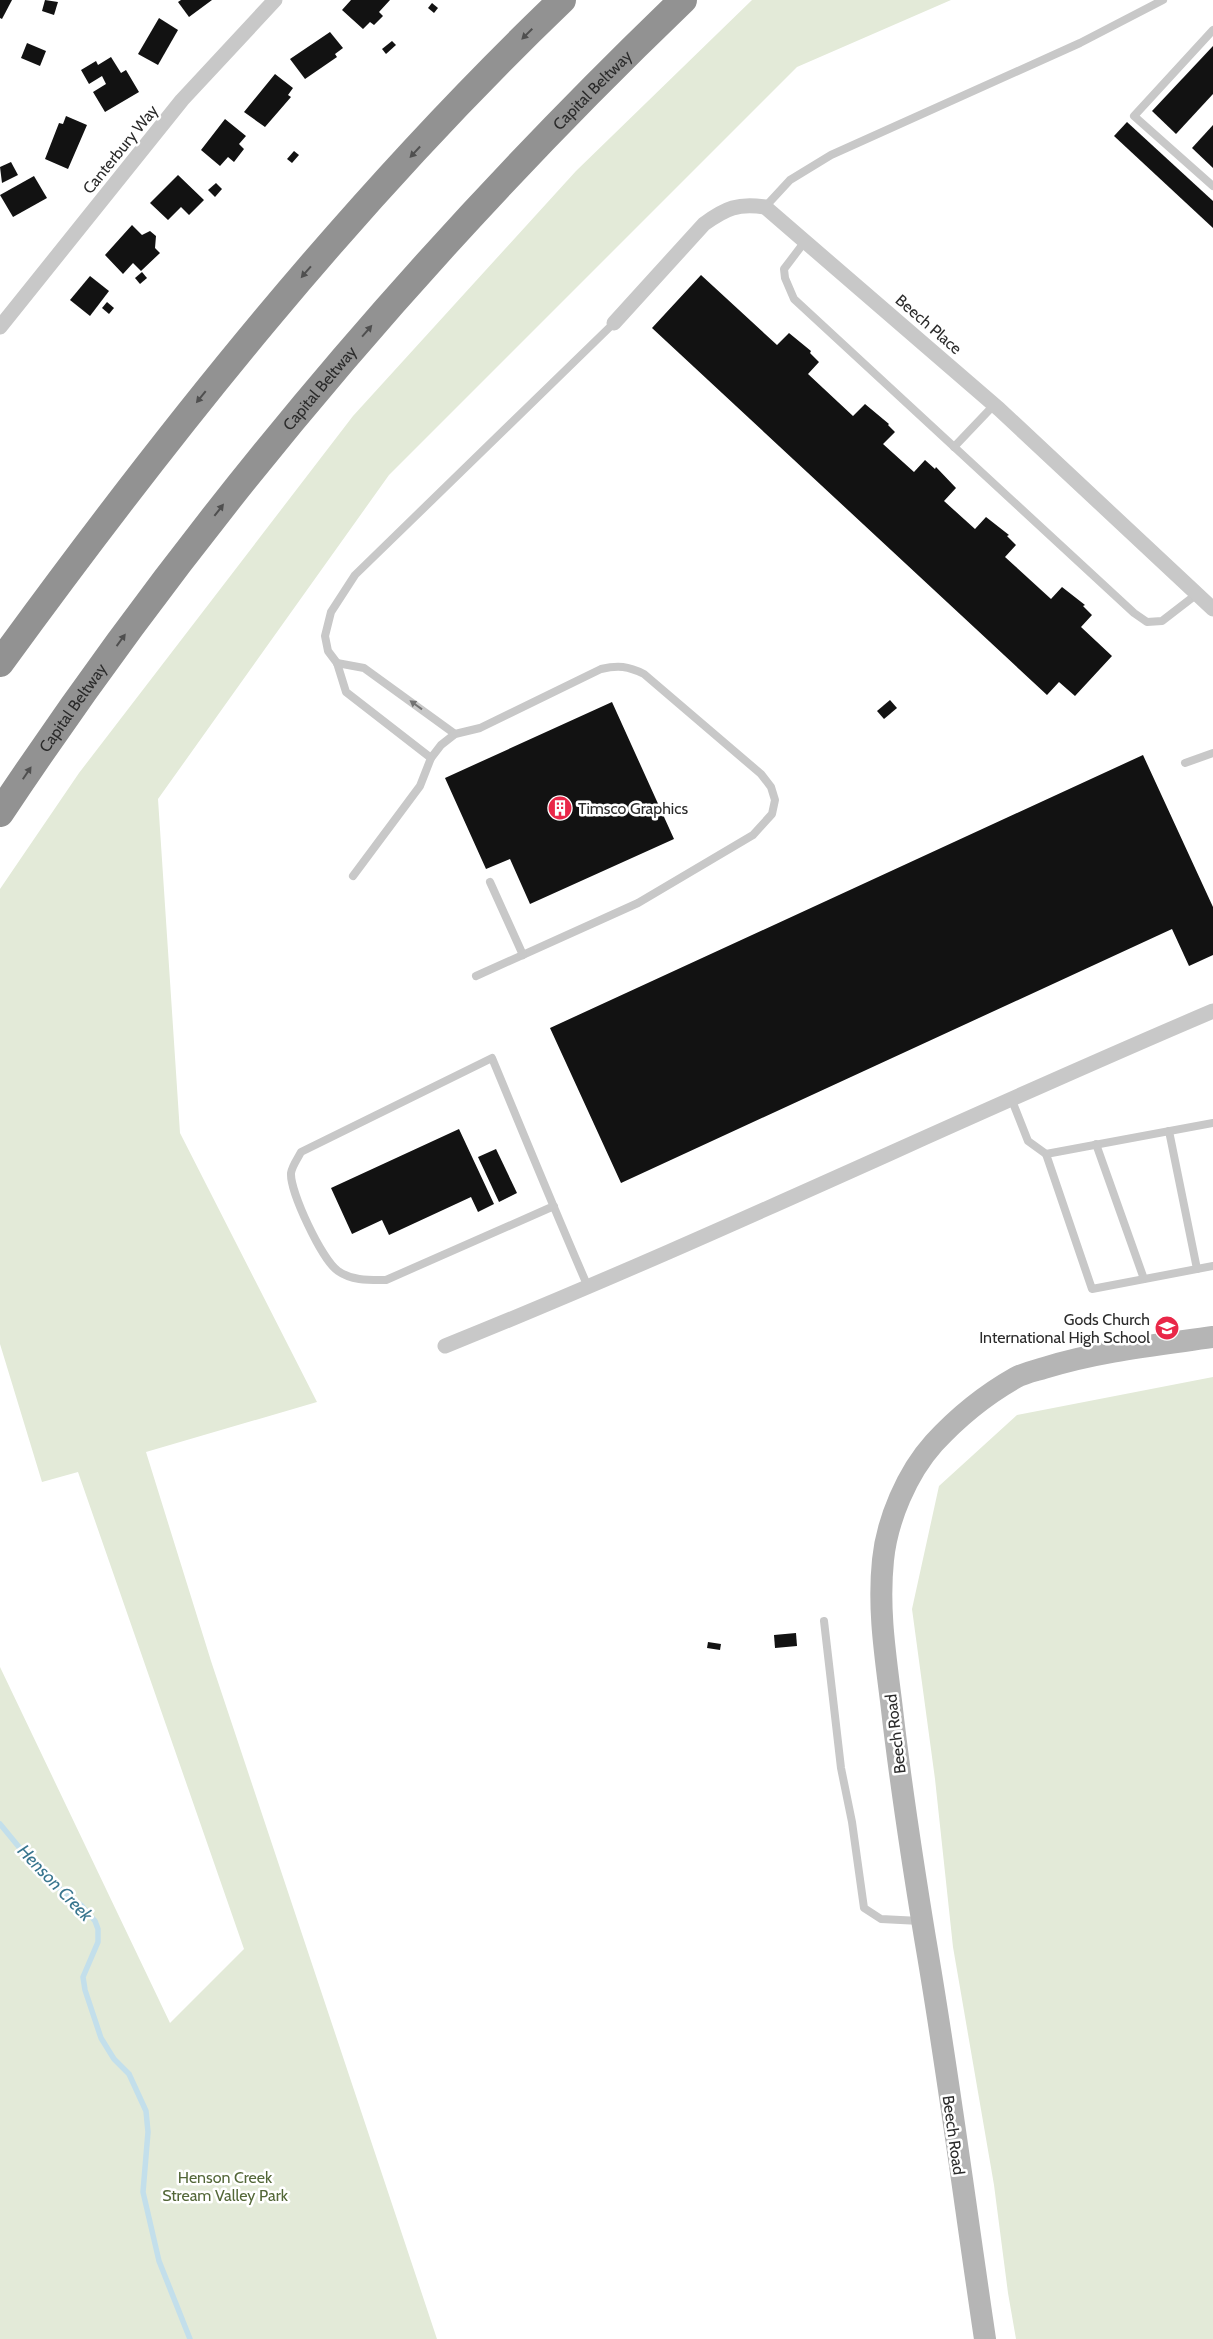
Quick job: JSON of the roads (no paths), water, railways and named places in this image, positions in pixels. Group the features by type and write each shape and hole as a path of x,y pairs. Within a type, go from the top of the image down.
{"highway":[{"path":"0,663 137,478 260,324 351,220 452,112 562,0"},
{"name":"Capital Beltway","path":"0,813 54,733 155,592 326,378 513,170 609,71 683,0"}],"street":[{"name":"Canterbury Way","path":"0,327 24,300 97,204 182,100 275,0"},
{"path":"614,323 704,224 720,212 746,204 766,207"},
{"name":"Beech Place","path":"766,207 994,405 1213,609"},
{"path":"445,1346 741,1221 1011,1098 1213,1011"},
{"name":"Beech Road","path":"985,2339 902,1801 880,1605 883,1557 889,1532 908,1482 932,1446 961,1417 987,1396 1018,1376 1058,1364 1098,1354 1213,1336"}],"lane":[{"path":"766,207 790,180 831,155 1080,43 1164,0"},
{"path":"1213,30 1134,116 1213,186"},
{"path":"806,240 784,269 785,278 794,299 1134,613 1147,622 1162,621 1197,594"},
{"path":"431,758 346,692 337,663 328,651 325,636 331,612 355,575 614,323"},
{"path":"954,448 994,405"},
{"path":"337,663 364,668 455,734"},
{"path":"353,876 420,786 431,758 441,745 455,734 480,728 601,669 630,666 644,674 761,774 771,787 775,800 772,814 753,835 638,903 476,976"},
{"path":"1186,763 1213,753"},
{"path":"490,882 523,955"},
{"path":"554,1206 386,1280 361,1280 339,1272 326,1259 293,1191 291,1171 301,1152 492,1058 588,1287"},
{"path":"1011,1098 1028,1141 1046,1154 1092,1289 1213,1266"},
{"path":"1046,1154 1213,1123"},
{"path":"1169,1132 1197,1269"},
{"path":"1096,1144 1144,1279"},
{"path":"824,1621 841,1768 864,1908 881,1919 922,1921"}],"waterway":[{"name":"Henson Creek","path":"0,1824 42,1875 82,1906 95,1921 98,1929 98,1942 83,1977 85,1990 101,2038 114,2059 129,2074 146,2111 148,2132 143,2192 159,2261 190,2339"}],"place":[{"name":"Timsco Graphics","path":"560,808"},
{"name":"Gods Church International High School","path":"1167,1328"}],"park label":[{"name":"Henson Creek Stream Valley Park","path":"225,2186"}]}
